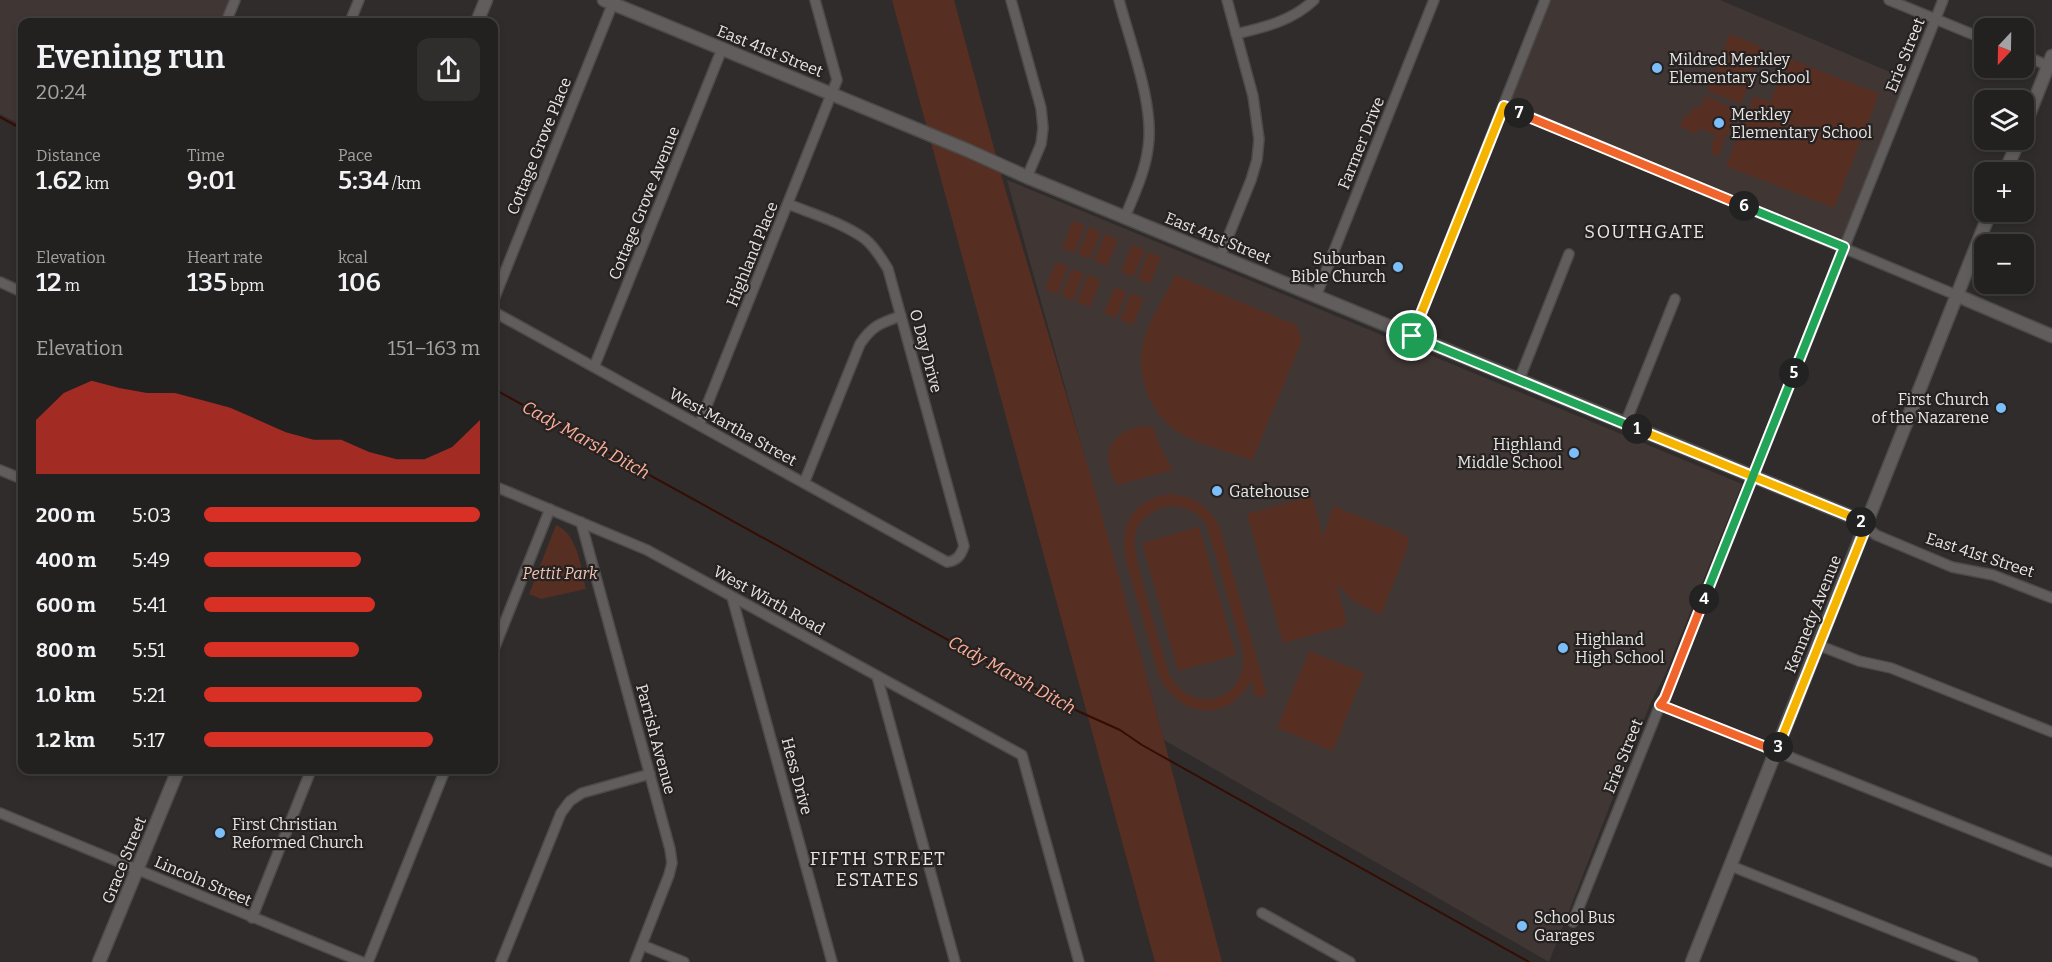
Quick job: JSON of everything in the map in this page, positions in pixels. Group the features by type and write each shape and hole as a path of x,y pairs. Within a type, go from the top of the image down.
{"street":[{"path":"228,18 235,0"},
{"path":"352,18 359,0"},
{"path":"479,18 486,0"},
{"path":"815,0 837,80 832,94"},
{"path":"1011,0 1041,108 1043,128 1041,144 1027,177"},
{"path":"1119,0 1145,96 1149,124 1149,146 1144,170 1125,217"},
{"path":"1220,256 1251,180 1257,160 1259,139 1253,96 1227,0"},
{"path":"1236,34 1283,21 1305,9 1314,0"},
{"name":"Farmer Drive","path":"1316,296 1434,0"},
{"path":"1412,336 1545,0"},
{"path":"1889,0 1974,35"},
{"name":"Erie Street","path":"1573,922 1660,705 1665,698 1943,0"},
{"name":"East 41st Street","path":"609,2 1857,519 1876,536 1952,567 1993,575 2052,598"},
{"name":"Cottage Grove Place","path":"498,289 609,2"},
{"name":"Cottage Grove Avenue","path":"594,367 722,49"},
{"path":"2034,60 2049,68 2034,103"},
{"name":"Highland Place","path":"699,425 832,94"},
{"path":"1504,106 2052,336"},
{"name":"O Day Drive","path":"788,204 852,230 878,252 888,269 964,546 958,558"},
{"name":"Kennedy Avenue","path":"1692,962 1986,222"},
{"path":"1519,380 1569,254"},
{"path":"0,282 18,290"},
{"path":"1625,424 1675,299"},
{"name":"West Martha Street","path":"498,314 946,562 953,562 958,558"},
{"path":"804,483 860,344 870,330 881,323 901,316"},
{"path":"0,470 18,478"},
{"name":"West Wirth Road","path":"498,488 647,550 1022,755 1079,962"},
{"path":"498,639 550,509"},
{"name":"Parrish Avenue","path":"581,522 672,863 635,962"},
{"name":"Hess Drive","path":"732,597 832,962"},
{"path":"1818,645 1859,661 1891,668 2052,732"},
{"path":"877,676 955,962"},
{"path":"1660,705 2052,862"},
{"name":"Grace Street","path":"99,962 176,774"},
{"path":"252,918 309,774"},
{"path":"368,962 443,774"},
{"path":"501,962 561,813 570,801 582,793 650,774"},
{"name":"Lincoln Street","path":"0,813 362,962"},
{"path":"1731,866 1972,962"},
{"path":"1262,913 1350,962"},
{"path":"642,945 684,962"}],"shaded area":[{"path":"0,0 235,0 228,18 18,18 18,123 0,114"},
{"name":"Merkley Elementary School","path":"1545,0 1720,0 1911,81 1844,247 1504,106"},
{"path":"1007,180 1742,484 1665,675 1651,702 1549,962 1164,740"}],"green space":[{"path":"892,0 954,0 1004,185 1095,491 1222,962 1155,962"},
{"path":"1730,34 1764,48 1741,104 1707,91"},
{"path":"1788,58 1879,94 1834,208 1726,166 1754,96 1770,102"},
{"path":"1706,96 1737,110 1719,156 1711,154 1713,140 1717,136 1699,128 1696,134 1680,127 1685,114 1689,116 1694,107 1699,108"},
{"path":"1073,221 1085,226 1074,253 1062,248"},
{"path":"1089,227 1101,232 1090,259 1078,254"},
{"path":"1105,234 1118,239 1107,266 1094,261"},
{"path":"1132,245 1145,250 1133,277 1121,272"},
{"path":"1149,252 1161,257 1150,284 1137,279"},
{"path":"1056,262 1068,267 1057,294 1045,289"},
{"path":"1072,269 1084,274 1073,301 1061,295"},
{"path":"1088,275 1101,280 1090,307 1077,302"},
{"path":"1175,275 1296,325 1302,340 1252,461 1206,445 1179,432 1156,411 1148,395 1141,366 1143,344 1151,321"},
{"path":"1115,287 1127,292 1116,318 1104,313"},
{"path":"1131,293 1144,299 1133,325 1120,320"},
{"path":"1145,426 1153,427 1160,447 1173,470 1117,485 1108,461 1109,451 1115,439 1120,435"},
{"path":"1172,494 1195,501 1207,509 1220,528 1267,695 1256,698 1251,681 1241,695 1229,705 1203,710 1189,707 1177,699 1166,688 1158,674 1125,557 1124,544 1128,522 1133,514 1148,500","holes":["1174,506 1193,512 1206,523 1243,651 1243,668 1237,681 1229,691 1217,697 1205,699 1192,696 1179,688 1169,674 1137,561 1135,535 1143,519 1152,512"]},
{"path":"1312,496 1323,537 1333,506 1406,535 1409,543 1381,615 1353,601 1336,583 1347,625 1283,643 1247,514"},
{"name":"Pettit Park","path":"556,525 563,529 574,544 586,589 541,599 529,594"},
{"path":"1199,527 1236,655 1178,671 1142,543"},
{"path":"1309,651 1364,673 1333,751 1277,728"}],"waterway":[{"name":"Cady Marsh Ditch","path":"0,117 18,127"},
{"name":"Cady Marsh Ditch","path":"498,391 1071,708 1120,730 1142,745 1529,962"}],"place":[{"name":"Mildred Merkley Elementary School","path":"1657,68"},
{"name":"Merkley Elementary School","path":"1719,123"},
{"name":"Suburban Bible Church","path":"1398,267"},
{"name":"First Church of the Nazarene","path":"2001,408"},
{"name":"Highland Middle School","path":"1574,453"},
{"name":"Gatehouse","path":"1217,491"},
{"name":"Highland High School","path":"1563,648"},
{"name":"First Christian Reformed Church","path":"220,833"},
{"name":"School Bus Garages","path":"1522,926"}],"district":[{"name":"SOUTHGATE","path":"1645,232"},
{"name":"FIFTH STREET ESTATES","path":"878,869"}],"route":[{"path":"1412,336 1504,106 1844,247 1753,477 1737,519 1665,698 1660,705 1776,751 1866,527 1857,519 1753,477 1412,336"}]}
